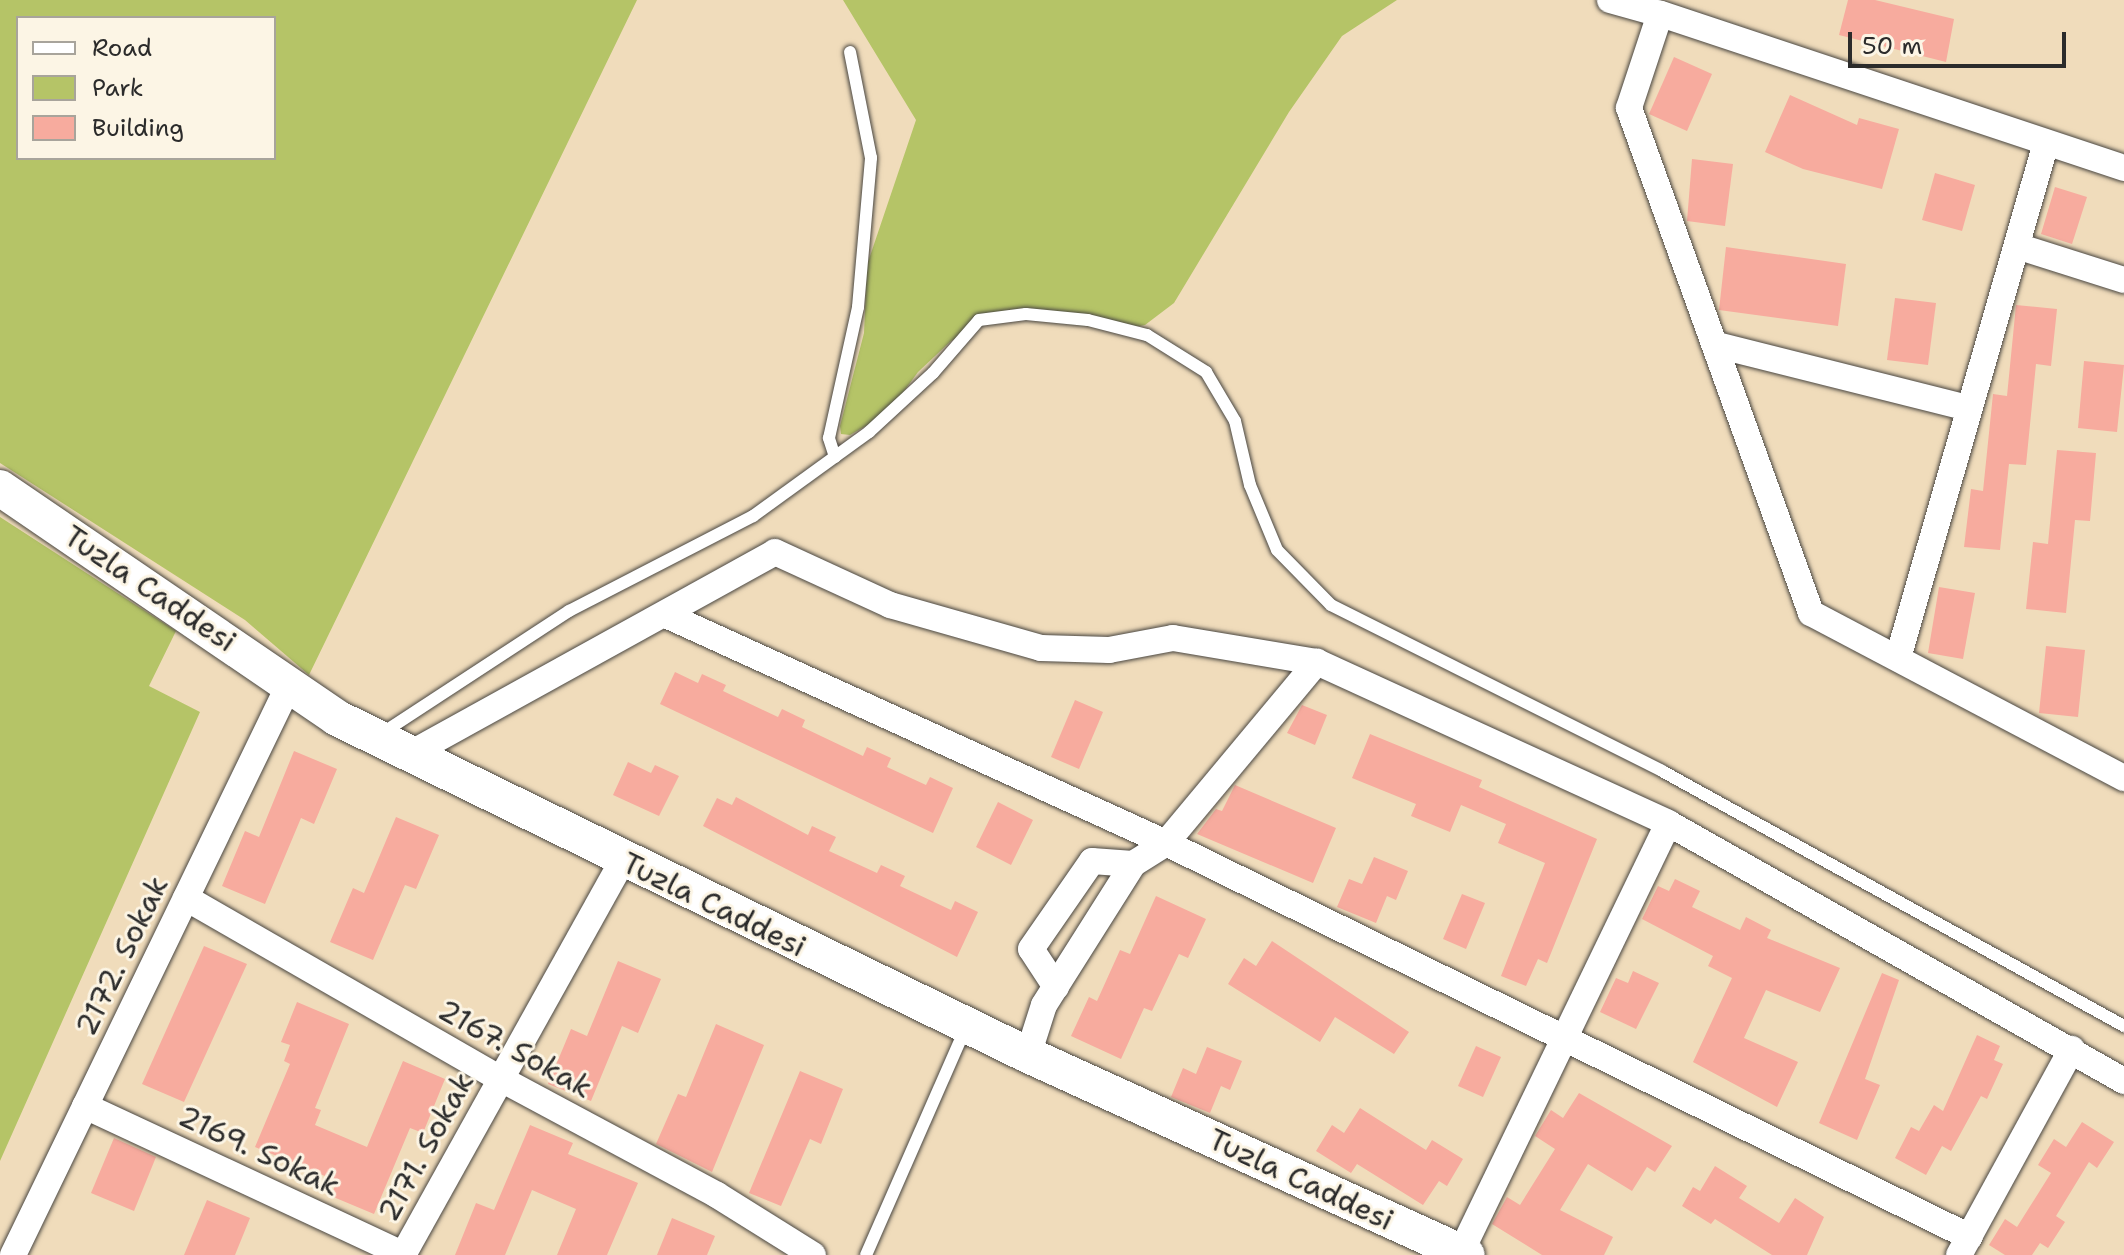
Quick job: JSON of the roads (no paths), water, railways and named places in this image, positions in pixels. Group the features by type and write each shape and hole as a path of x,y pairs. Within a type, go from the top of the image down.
{"main road":[{"name":"Tuzla Caddesi","path":"0,488 289,685 408,755 966,1026 1464,1254"}],"street":[{"path":"1610,0 2124,168"},
{"path":"1660,14 1629,108 1717,345 1811,613 2124,778"},
{"path":"1898,658 2046,143"},
{"path":"2017,246 2124,280"},
{"path":"1717,345 1968,408"},
{"path":"408,755 775,552 890,605 1041,648 1109,650 1173,638 1317,662 1668,823 2124,1081"},
{"path":"666,615 1166,843 1566,1041 1965,1246 2072,1049"},
{"path":"1028,1055 1056,987 1133,864 1166,843 1317,662"},
{"name":"2172. Sokak","path":"13,1255 289,685"},
{"path":"1464,1254 1668,823"},
{"name":"2171. Sokak","path":"404,1255 622,861"},
{"path":"1056,987 1031,949 1092,861 1133,864"},
{"name":"2167. Sokak","path":"186,898 501,1079 717,1195 813,1255"},
{"name":"2169. Sokak","path":"85,1106 404,1255"}],"lane":[{"path":"835,457 829,438 858,307 871,158 850,52"},
{"path":"376,738 569,611 753,516 835,457 933,373 979,320 1026,314 1073,318 1147,335 1206,372 1235,421 1250,485 1277,550 1331,605 1662,771 2124,1026"},
{"path":"866,1255 966,1026"}]}
